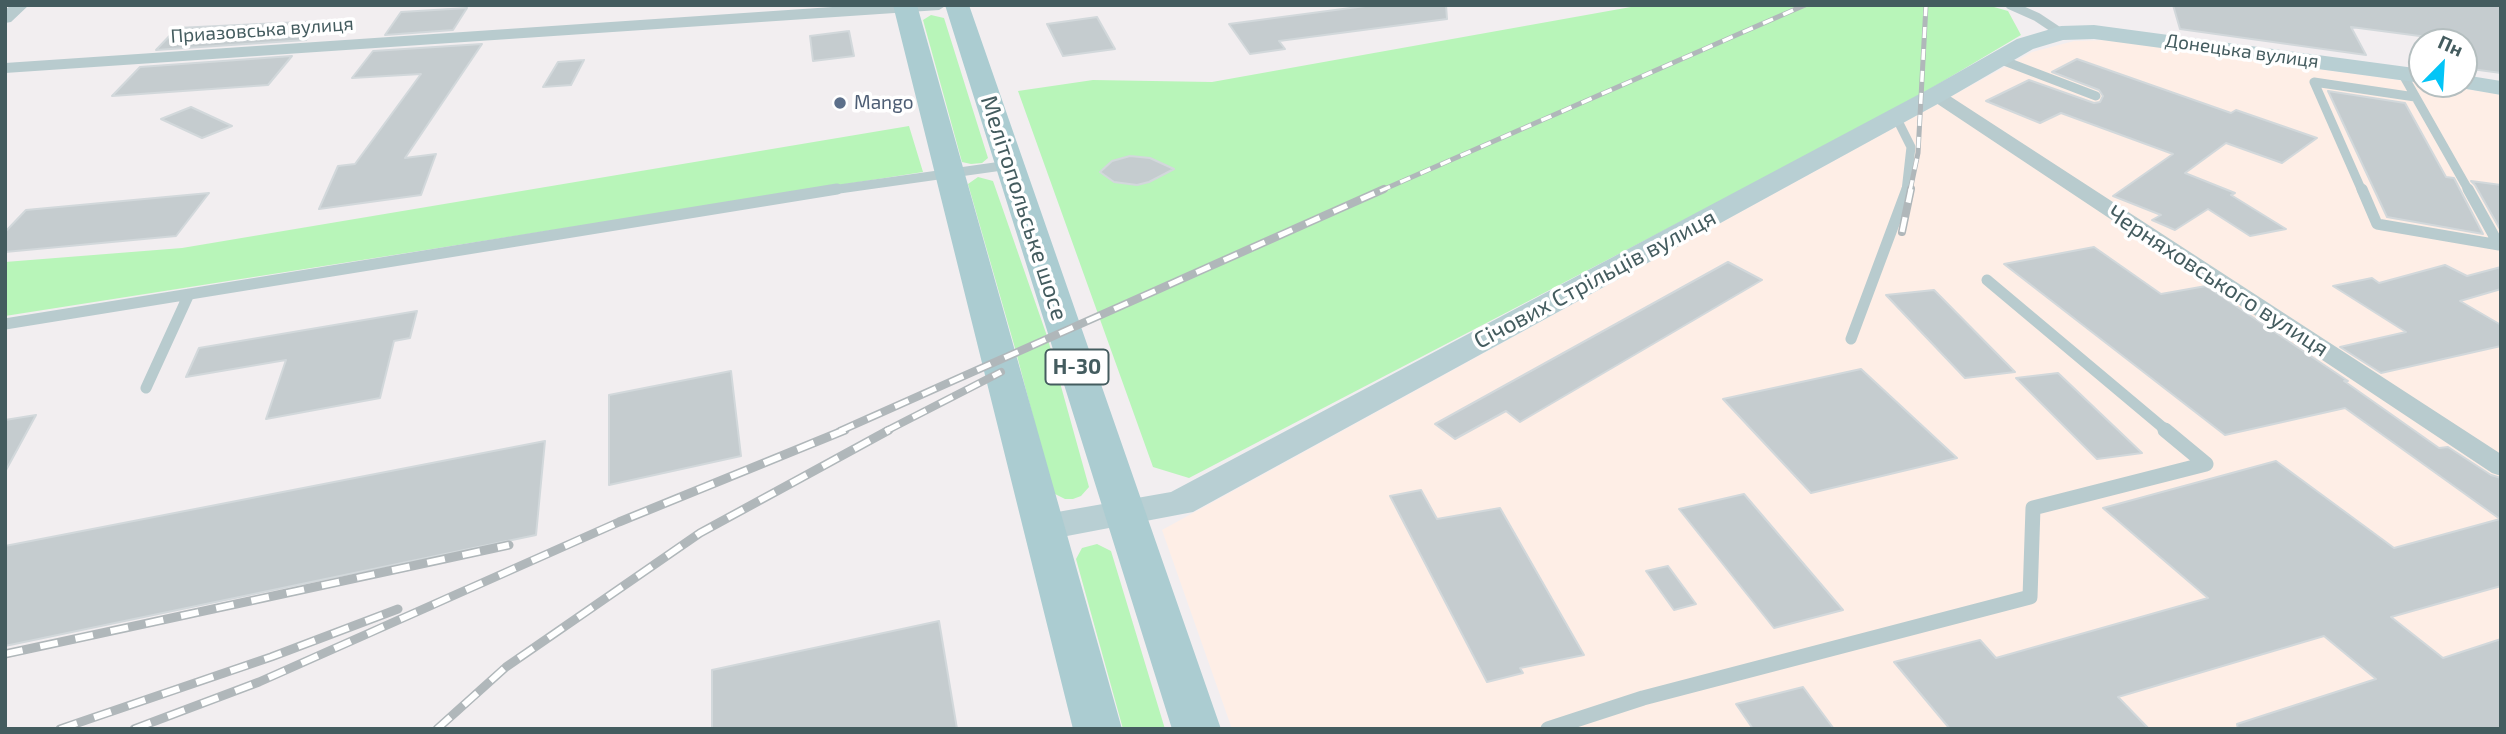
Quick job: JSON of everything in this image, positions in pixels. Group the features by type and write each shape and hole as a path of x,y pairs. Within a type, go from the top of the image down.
{"main road":[{"name":"Мелітопольське шосе","path":"957,5 1197,729"},
{"path":"917,7 948,174 1046,527 1098,729"}],"street":[{"path":"5,18 21,5"},
{"name":"Приазовська вулиця","path":"5,68 917,7"},
{"name":"Донецька вулиця","path":"2061,33 2094,32 2408,81"},
{"name":"Січових Стрільців вулиця","path":"1046,527 1180,503 1896,117 2025,44 2061,33"},
{"path":"2478,84 2501,88"},
{"name":"Черняховського вулиця","path":"1936,95 2501,467"}],"lane":[{"path":"2010,5 2037,17 2061,33"},
{"path":"2000,59 2096,96"},
{"path":"2314,82 2413,82 2499,245 2377,224 2314,82"},
{"path":"1851,339 1908,187 1911,146 1896,117"},
{"path":"5,324 783,197 1010,165"},
{"path":"1548,729 1643,698 2030,597 2032,508 2206,464 1987,280"},
{"path":"146,388 189,294"}],"shaded area":[{"path":"2107,40 2408,81 2408,98 2478,98 2478,91 2501,94 2501,729 1232,729 1162,530 2032,52 2074,41"}],"green space":[{"path":"1642,5 1987,5 2008,11 2021,35 1893,111 1189,478 1153,467 1018,91 1093,80 1212,82"},
{"path":"931,15 944,18 988,158 982,163 962,162 923,20"},
{"path":"909,126 923,172 5,316 5,262 182,248"},
{"path":"978,177 993,181 1047,336 1089,487 1081,496 1073,499 1065,499 1053,493 968,184"},
{"path":"1097,544 1111,551 1165,729 1123,729 1076,559 1082,548"}],"building":[{"path":"1373,5 1446,5 1447,19 1279,41 1285,49 1250,54 1229,24"},
{"path":"2173,5 2501,5 2501,73 2478,70 2478,28 2408,28 2408,34 2351,27 2366,55 2180,29"},
{"path":"467,8 453,30 385,35 401,12"},
{"path":"1097,17 1115,49 1063,56 1047,24"},
{"path":"322,21 306,40 156,50 177,28"},
{"path":"849,31 854,56 813,61 810,36"},
{"path":"482,44 405,158 436,154 421,195 319,209 338,166 355,164 421,74 352,78 373,51"},
{"path":"292,56 268,85 112,96 140,67"},
{"path":"2077,59 2231,113 2236,110 2317,138 2282,163 2226,143 2185,173 2235,193 2231,195 2286,229 2250,236 2208,209 2175,230 2152,220 2161,215 2113,196 2173,154 2061,113 2040,123 1986,101 2029,80 2094,103 2100,102 2103,96 2099,90 2052,72"},
{"path":"584,60 571,85 543,87 558,62"},
{"path":"2328,91 2405,103 2446,177 2454,178 2483,234 2387,217"},
{"path":"191,107 232,126 202,138 161,119"},
{"path":"1130,156 1150,158 1174,169 1137,185 1114,182 1100,172 1112,161"},
{"path":"2471,181 2501,185 2501,231 2475,185"},
{"path":"209,193 176,236 5,252 5,232 26,210"},
{"path":"2094,247 2161,294 2206,286 2348,381 2344,381 2439,448 2448,447 2491,475 2501,478 2501,586 2391,617 2443,658 2501,639 2501,729 2238,729 2237,724 2376,679 2324,636 2118,697 2149,729 1950,729 1894,662 1980,640 1996,658 2208,598 2103,508 2276,461 2394,548 2500,519 2345,408 2225,435 2004,264"},
{"path":"1728,262 1762,280 1520,422 1506,411 1455,439 1435,424"},
{"path":"2445,265 2467,276 2501,267 2501,289 2460,301 2501,325 2501,346 2381,373 2340,347 2406,332 2333,286 2372,278 2379,283"},
{"path":"1934,290 2015,372 1965,378 1886,295"},
{"path":"417,311 410,338 394,341 380,398 266,419 286,360 186,377 199,348"},
{"path":"1861,369 1957,458 1811,493 1723,399"},
{"path":"731,371 741,456 609,485 609,395"},
{"path":"2058,373 2142,453 2097,459 2016,378"},
{"path":"36,415 5,472 5,420"},
{"path":"545,441 536,535 5,646 5,546"},
{"path":"1421,490 1437,519 1500,508 1584,655 1520,668 1523,673 1487,682 1390,496"},
{"path":"1744,494 1843,610 1774,628 1679,509"},
{"path":"1668,566 1696,604 1674,610 1646,571"},
{"path":"939,621 957,729 712,729 712,670"},
{"path":"1803,687 1834,729 1753,729 1736,704"}],"railway":[{"path":"1380,191 1805,5"},
{"path":"1910,191 1918,153 1926,5"},
{"path":"840,431 1384,189"},
{"path":"1902,232 1911,189"},
{"path":"886,431 1001,372"},
{"path":"134,729 259,682 619,522 845,430"},
{"path":"437,729 506,667 700,533 889,430"},
{"path":"5,654 509,545"},
{"path":"60,729 271,657 398,609"}],"place":[{"name":"Mango","path":"840,103"}]}
